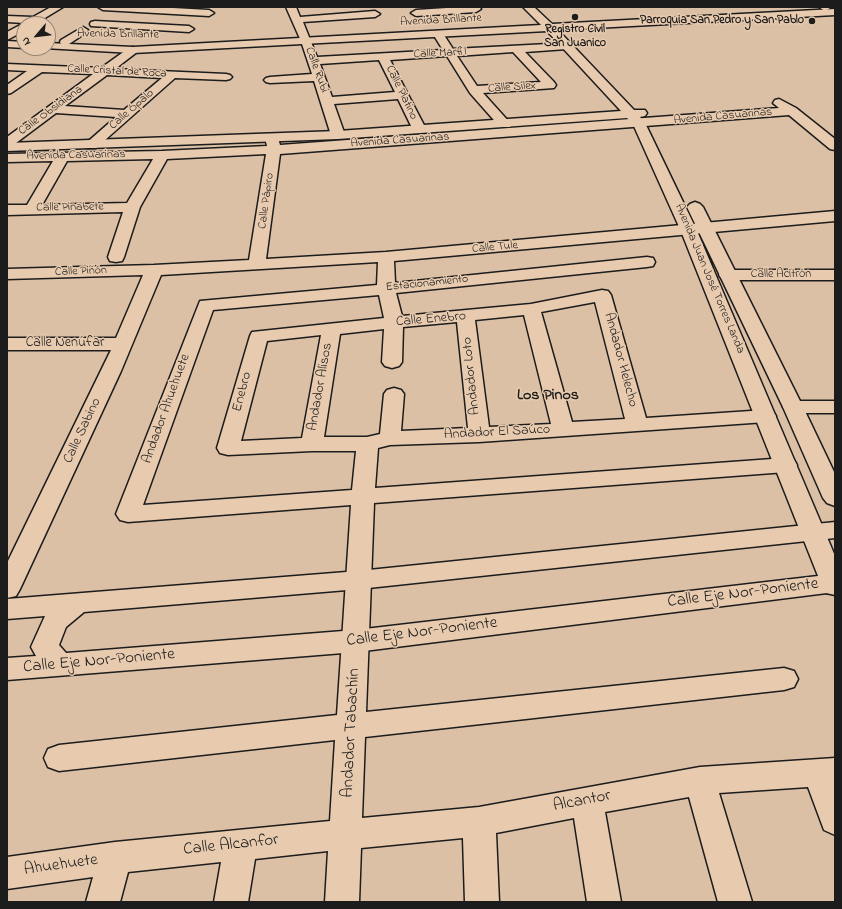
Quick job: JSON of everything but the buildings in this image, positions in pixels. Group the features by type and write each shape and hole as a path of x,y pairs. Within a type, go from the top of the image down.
{"street":[{"path":"42,16 58,7"},
{"path":"103,7 209,13 168,44"},
{"name":"Calle Rubí","path":"291,7 319,77 338,135"},
{"name":"Avenida Juan José Torres Landa","path":"528,7 553,26 643,118 697,230 766,416 786,465 824,531 835,584"},
{"name":"Avenida Juan José Torres Landa","path":"539,7 567,46 643,118"},
{"path":"120,8 95,24 189,29"},
{"path":"426,31 414,10 475,8"},
{"name":"Avenida Brillante","path":"56,41 136,45 438,34 831,10"},
{"path":"296,20 349,11 375,14"},
{"name":"Avenida Brillante","path":"56,46 133,50 426,31 553,26"},
{"path":"65,42 83,30"},
{"path":"438,34 474,90 505,124"},
{"name":"Calle Marfil","path":"313,61 567,46"},
{"name":"Calle Obsidiana","path":"7,143 133,50"},
{"name":"Calle Sílex","path":"474,90 550,85 517,50"},
{"name":"Calle Platino","path":"383,57 419,129"},
{"name":"Calle Cristal de Roca","path":"7,67 226,77"},
{"path":"7,90 40,68"},
{"name":"Calle Ópalo","path":"91,145 173,74"},
{"path":"270,80 319,77"},
{"path":"327,100 403,95"},
{"name":"Avenida Casuarinas","path":"7,147 62,157 162,155 273,144 643,118 781,103 792,111"},
{"path":"55,109 127,114"},
{"path":"792,111 835,146"},
{"name":"Avenida Casuarinas","path":"7,158 36,152 91,145 273,144 338,135 419,129 792,111"},
{"name":"Calle Pápiro","path":"257,264 273,144"},
{"path":"116,257 132,207 162,155"},
{"path":"32,209 62,157"},
{"name":"Calle Pinabete","path":"7,210 132,207"},
{"name":"Calle Tule","path":"154,270 386,257 697,230 835,216"},
{"name":"Avenida Juan José Torres Landa","path":"697,230 728,275 793,407 835,498"},
{"path":"386,257 386,289 394,323 392,362"},
{"name":"Estacionamiento","path":"206,305 386,289 647,262"},
{"name":"Calle Piñón","path":"7,274 154,270"},
{"name":"Calle Sabino","path":"7,590 123,344 154,270"},
{"name":"Calle Acitrón","path":"728,275 835,275"},
{"name":"Calle Enebro","path":"259,336 466,317 531,309 602,295"},
{"name":"Andador Helecho","path":"602,295 638,425"},
{"name":"Andador Ahuehuete","path":"206,305 128,514 363,496"},
{"path":"531,309 563,430"},
{"name":"Andador Loto","path":"466,317 479,435"},
{"name":"Andador Alisos","path":"312,444 331,330"},
{"name":"Enebro","path":"228,448 259,336"},
{"name":"Calle Nenúfar","path":"7,344 123,344"},
{"name":"Andador Tabachín","path":"342,902 347,834 363,496 394,394"},
{"path":"793,407 835,407"},
{"name":"Andador El Saúco","path":"228,448 379,441 766,416"},
{"path":"363,496 786,465"},
{"path":"7,609 359,580 824,531"},
{"name":"Calle Eje Nor-Poniente","path":"7,669 356,641 835,584"},
{"path":"60,665 45,647 55,621 77,604"},
{"path":"59,758 784,679"},
{"path":"826,772 835,820"},
{"name":"Alcantor","path":"347,834 479,822 700,781 826,772"},
{"path":"700,781 734,902"},
{"path":"587,801 604,902"},
{"path":"479,822 482,902"},
{"name":"Calle Alcanfor","path":"115,858 347,834"},
{"path":"231,902 240,846"},
{"path":"103,902 115,858"},
{"name":"Ahuehuete","path":"7,873 115,858"}],"place":[{"name":"Registro Civil San Juanico","path":"575,17"},
{"name":"Parroquia San Pedro y San Pablo","path":"812,21"}],"district":[{"name":"Los Pinos","path":"548,396"}]}
